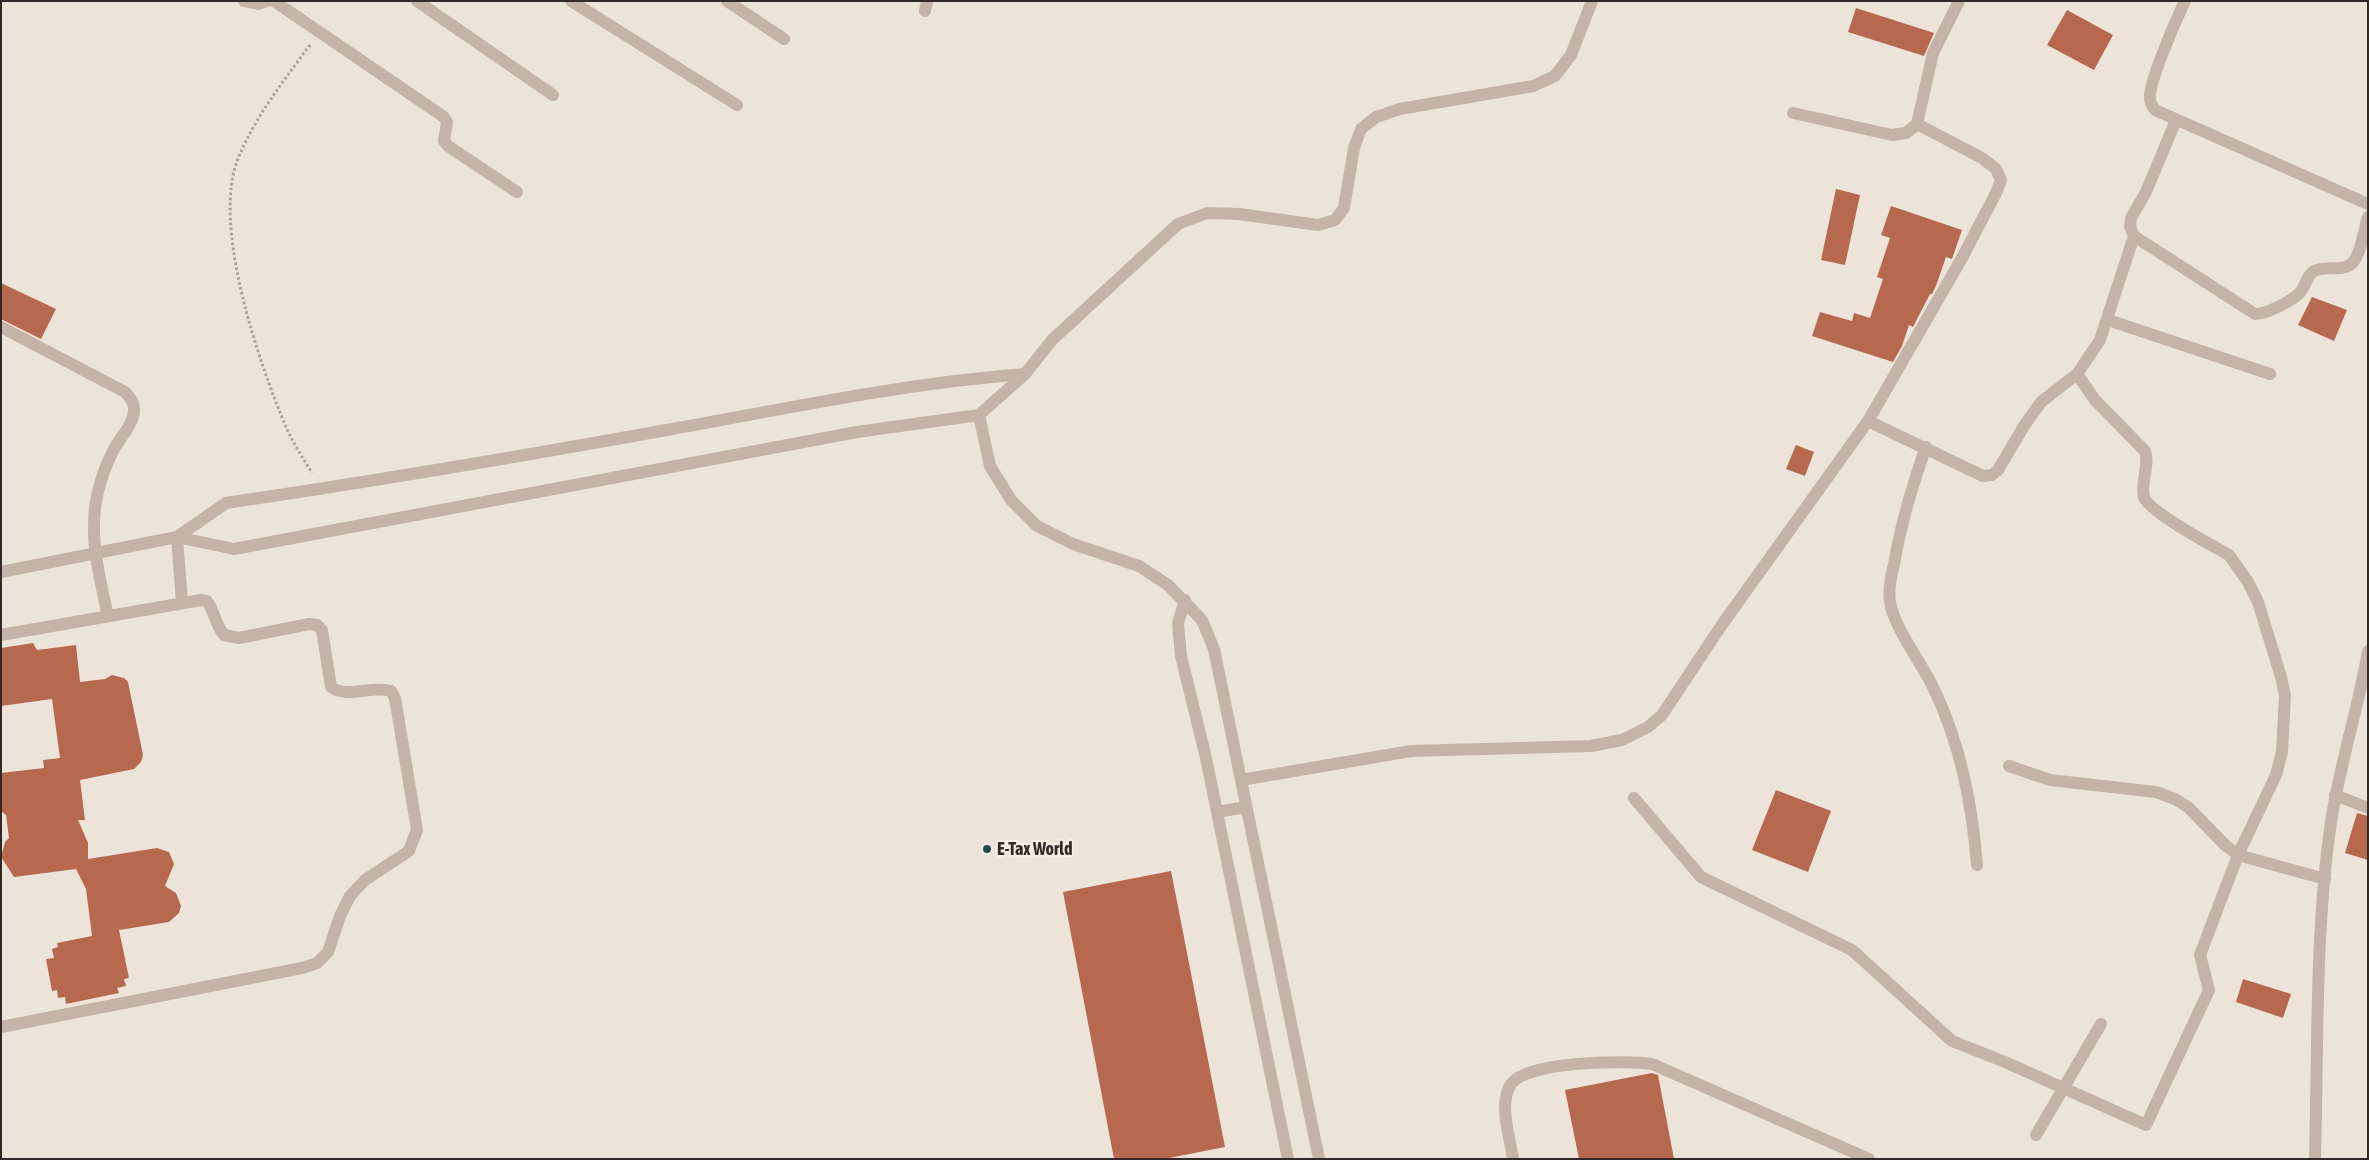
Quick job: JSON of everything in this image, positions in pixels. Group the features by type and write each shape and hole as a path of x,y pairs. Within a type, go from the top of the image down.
{"street":[{"path":"244,1 258,4 267,1"},
{"path":"274,1 444,117 447,122 444,141 448,146 517,192"},
{"path":"417,1 553,95"},
{"path":"571,1 737,105"},
{"path":"727,1 784,39"},
{"path":"1,572 177,537 234,548 857,432 979,415 1025,374 1052,340 1178,224 1207,213 1239,214 1318,225 1336,220 1344,208 1354,148 1361,129 1376,117 1400,109 1533,86 1555,76 1571,55 1592,1"},
{"path":"1793,113 1892,135 1906,132 1917,124 1933,53 1959,1"},
{"path":"2183,2 2151,88 2150,100 2155,110 2368,204"},
{"path":"2176,120 2146,192 2131,218 2130,227 2134,236 2255,314 2262,314 2296,297 2310,274 2316,270 2347,268 2358,253 2368,217"},
{"path":"1241,780 1411,751 1591,746 1622,740 1648,727 1662,715 1721,626 1868,420 1962,258 1996,193 2000,180 1996,169 1982,158 1917,124"},
{"path":"1868,420 1983,476 1992,475 1998,470 2024,426 2041,402 2077,374 2100,340 2134,236"},
{"path":"2108,320 2270,374"},
{"path":"1,327 124,392 131,399 134,408 131,421 114,449 101,480 94,512 94,554 108,616"},
{"path":"177,537 226,503 612,440 886,390 966,378 1025,374"},
{"path":"1634,798 1701,877 1852,950 1952,1041 2146,1125 2209,990 2200,955 2238,855 2267,798 2276,775 2282,752 2285,695 2270,637 2255,595 2230,555 2166,517 2148,503 2143,492 2148,460 2145,451 2095,400 2077,374"},
{"path":"979,415 990,466 1010,500 1037,526 1073,544 1139,566 1168,585 1185,600 1202,620 1214,649 1319,1159"},
{"path":"1926,448 1900,527 1890,584 1890,601 1895,618 1933,687 1954,739 1964,770 1973,817 1977,865"},
{"path":"177,537 182,603"},
{"path":"1185,600 1178,623 1181,656 1217,812 1288,1159"},
{"path":"1,635 182,603 207,601 215,623 224,635 240,638 309,624 316,625 322,630 330,687 343,692 383,688 391,691 395,698 417,830 409,851 365,880 350,896 340,916 328,952 317,962 302,968 1,1027"},
{"path":"2315,1159 2325,879 2335,795 2368,651"},
{"path":"2009,766 2050,780 2156,792 2188,807 2225,846 2238,855 2325,879"},
{"path":"2335,795 2368,808"},
{"path":"1217,812 1246,807"},
{"path":"2036,1134 2102,1024"},
{"path":"1513,1159 1505,1102 1510,1085 1519,1076 1533,1071 1567,1066 1630,1061 1652,1064 1869,1159"}],"path":[{"path":"320,32 265,108 238,157 229,196 232,248 258,352 287,428 320,489"}],"building":[{"path":"1856,8 1934,33 1924,56 1848,32"},
{"path":"2067,10 2113,35 2094,70 2047,45"},
{"path":"1836,189 1860,195 1845,265 1821,260"},
{"path":"1891,206 1962,230 1952,259 1946,257 1932,294 1930,294 1913,327 1909,325 1902,346 1893,362 1812,336 1820,312 1852,321 1854,313 1870,318 1883,279 1877,277 1890,238 1881,235"},
{"path":"1,283 56,309 41,339 1,319"},
{"path":"2312,297 2347,310 2334,341 2298,325"},
{"path":"1796,445 1814,452 1805,476 1786,469"},
{"path":"33,643 37,650 76,645 80,682 105,679 112,675 124,678 128,682 143,755 141,762 134,769 80,780 85,820 78,820 88,843 88,859 157,848 169,852 174,864 165,886 176,893 181,906 179,913 169,922 119,930 129,978 124,979 126,986 117,988 119,993 66,1004 65,997 58,998 57,990 52,991 46,959 54,958 52,949 58,947 57,943 92,936 86,889 76,869 14,877 1,857 5,842 9,838 6,815 1,811 1,773 44,768 43,760 60,758 52,699 1,706 1,648"},
{"path":"1776,790 1831,811 1808,872 1752,850"},
{"path":"2357,813 2368,816 2368,860 2345,853"},
{"path":"1171,871 1225,1147 1164,1159 1114,1159 1063,892"},
{"path":"2243,979 2291,994 2283,1018 2236,1002"},
{"path":"1652,1073 1658,1075 1674,1159 1579,1159 1565,1090"}],"place":[{"name":"E-Tax World","path":"987,849"}]}
